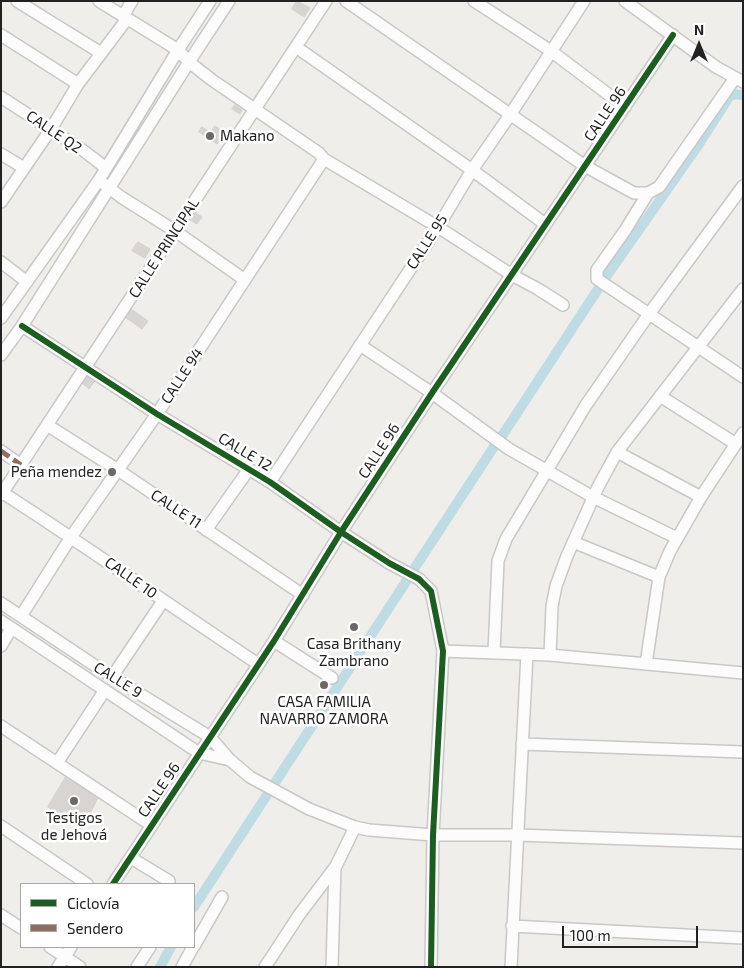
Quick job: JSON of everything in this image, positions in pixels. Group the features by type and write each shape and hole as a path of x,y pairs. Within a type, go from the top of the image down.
{"street":[{"path":"17,1 101,54"},
{"path":"99,1 178,50 189,62 254,110 319,153 324,159 563,305"},
{"path":"2,201 51,129 78,84 101,54 125,17 132,1"},
{"path":"1,318 99,180 210,1"},
{"path":"1,355 22,326 229,1"},
{"name":"CALLE PRINCIPAL","path":"2,494 326,1"},
{"path":"346,1 585,166 634,193 648,193 659,187 739,80 716,67 625,1"},
{"path":"474,1 551,51 625,107"},
{"name":"CALLE 95","path":"270,482 584,1"},
{"name":"CALLE 96","path":"113,883 274,641 341,532 432,393 673,35"},
{"path":"2,37 78,84"},
{"path":"296,47 472,170 545,224"},
{"name":"CALLE Q2","path":"1,97 106,168"},
{"path":"1,154 24,168"},
{"name":"CALLE 94","path":"21,616 71,537 157,414 324,159"},
{"path":"99,180 120,197 245,280"},
{"path":"494,652 498,561 506,539 586,405 743,186"},
{"path":"648,193 626,229 597,270 597,279 743,377"},
{"path":"1,262 27,282"},
{"path":"550,655 552,606 564,564 593,497 617,452 743,289"},
{"name":"CALLE 12","path":"22,326 157,414 270,482 341,532 389,563 419,579 431,591 444,651 433,835 431,967"},
{"path":"360,345 432,393 509,449 593,497 677,538"},
{"path":"660,396 736,444"},
{"name":"CALLE 11","path":"48,425 303,595"},
{"path":"646,664 660,577 670,551 701,498 743,433"},
{"path":"1,451 21,465"},
{"path":"617,452 701,498"},
{"path":"206,530 249,469"},
{"name":"CALLE 10","path":"2,494 71,537 258,664"},
{"path":"573,542 660,577"},
{"path":"112,676 163,601"},
{"name":"CALLE 9","path":"1,603 112,676 210,737 230,760 250,777 308,809 355,827 369,830 433,835 518,835 743,842"},
{"name":"CALLE 9","path":"1,621 200,754 230,760"},
{"path":"1,646 11,628"},
{"path":"274,641 332,678"},
{"path":"444,651 550,655 743,673"},
{"path":"511,967 527,654"},
{"path":"58,763 104,690"},
{"path":"1,726 151,825"},
{"path":"522,744 743,752"},
{"path":"1,826 86,883"},
{"path":"265,967 299,915 335,867 355,827"},
{"path":"130,858 169,881"},
{"path":"332,967 335,867"},
{"path":"195,943 222,897"},
{"path":"1,915 20,927"},
{"path":"512,926 743,938"},
{"path":"54,948 68,952 80,967"},
{"path":"137,967 149,948"},
{"path":"182,967 192,948"},
{"path":"58,967 68,952"}],"building":[{"path":"297,1 310,8 304,17 292,9"},
{"path":"235,105 242,110 240,114 232,109"},
{"path":"215,126 227,133 222,140 211,133"},
{"name":"Makano","path":"202,127 221,140 217,144 199,132"},
{"path":"195,212 202,217 197,224 190,220"},
{"path":"138,242 150,249 145,258 132,251"},
{"path":"131,309 148,321 142,329 125,317"},
{"path":"88,374 96,379 89,389 82,383"},
{"name":"Testigos de Jehová","path":"67,775 99,796 82,829 48,807"}],"waterway":[{"path":"606,277 697,147 731,94 743,95"},
{"path":"500,439 600,286"},
{"path":"412,572 497,442"},
{"path":"195,905 409,577"},
{"path":"160,967 170,948"}],"marked path":[{"path":"1,451 21,465"}],"cycle path":[{"path":"114,883 274,641 341,532 432,393 673,35"},
{"path":"22,326 157,414 270,482 341,532 389,563 419,579 431,591 443,651 433,835 431,967"}],"place":[{"name":"Makano","path":"210,136"},
{"name":"Peña mendez","path":"112,472"},
{"name":"Casa Brithany Zambrano","path":"354,627"},
{"name":"CASA FAMILIA NAVARRO ZAMORA","path":"324,685"},
{"name":"Testigos de Jehová","path":"74,801"}]}
